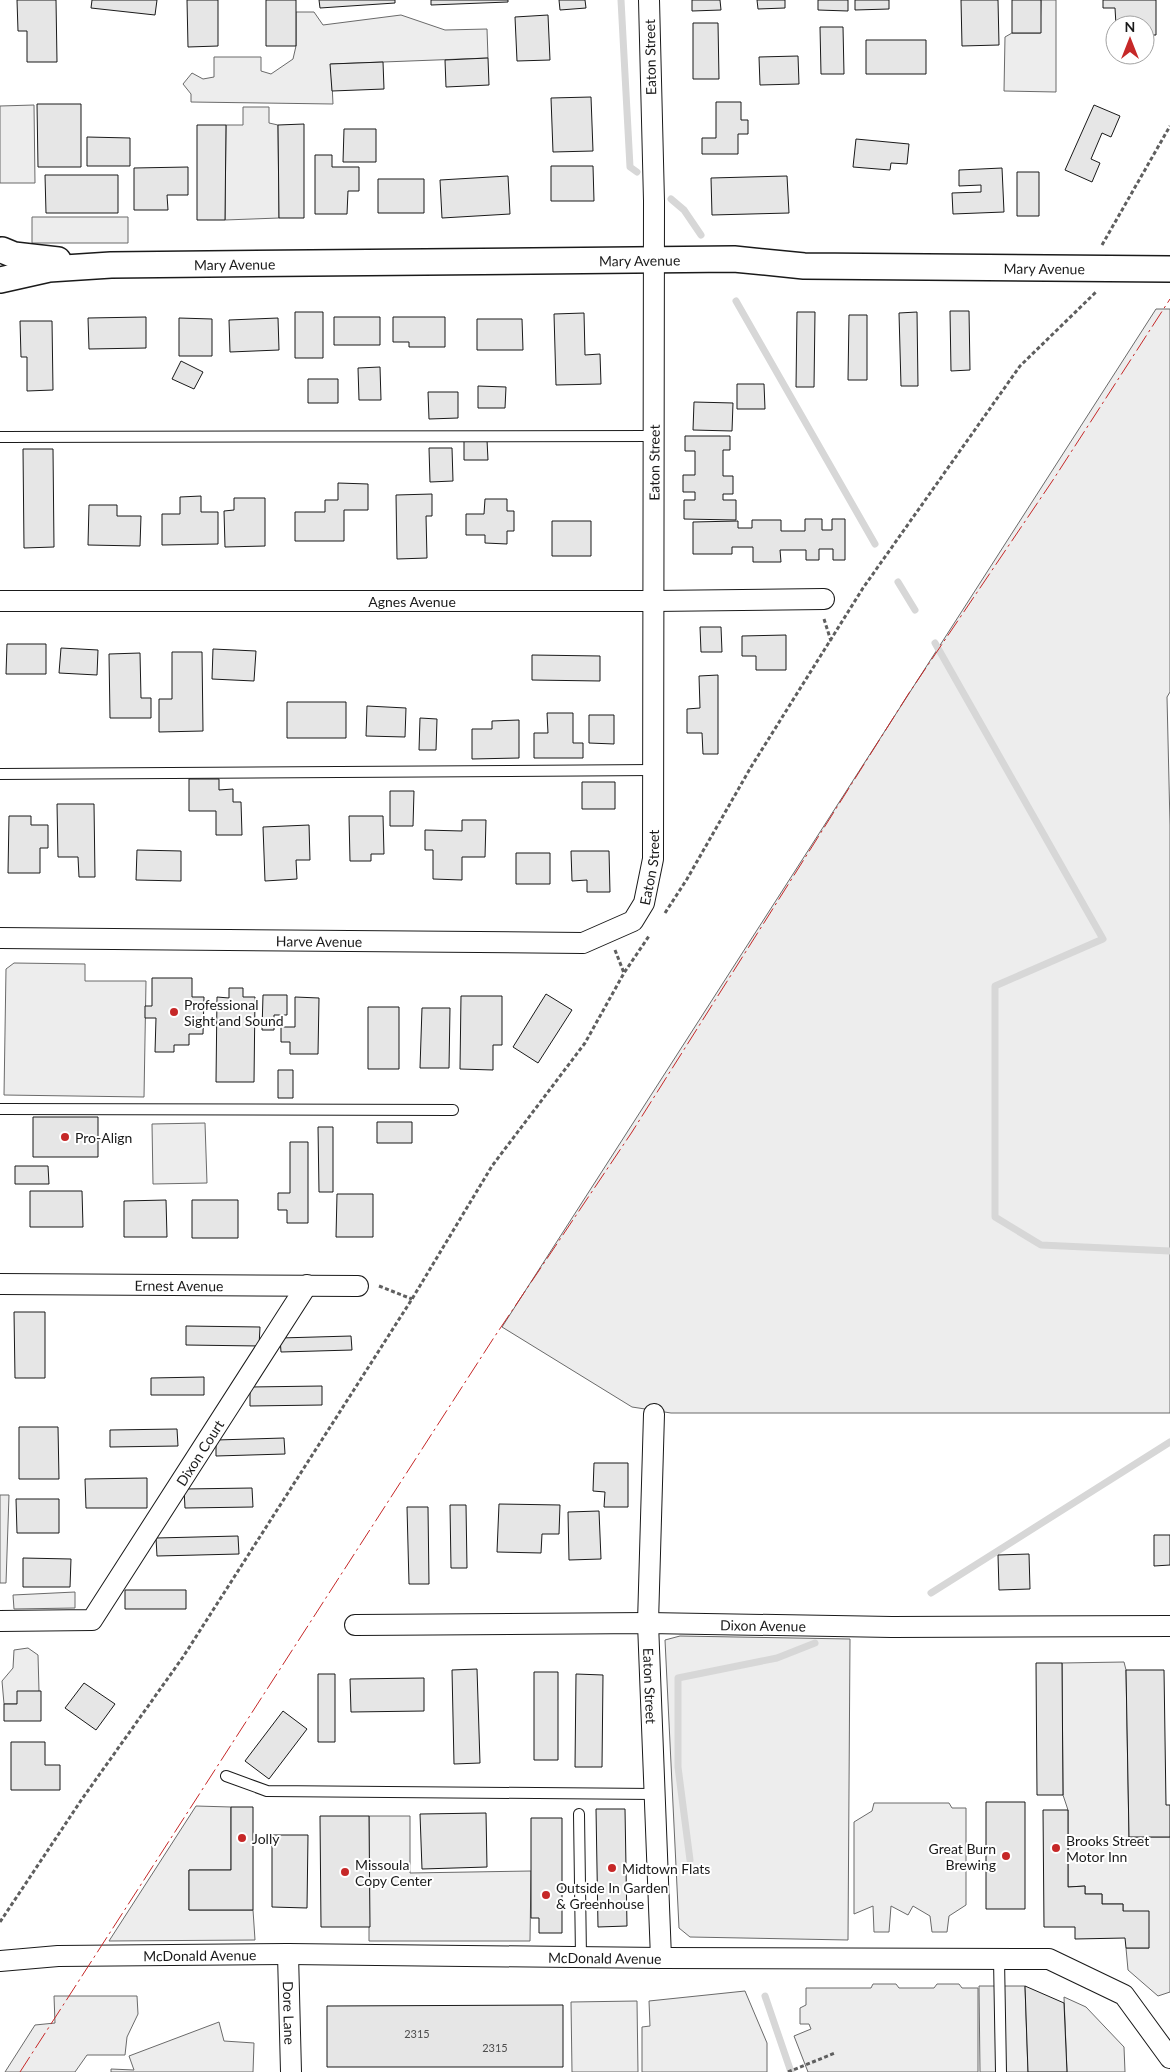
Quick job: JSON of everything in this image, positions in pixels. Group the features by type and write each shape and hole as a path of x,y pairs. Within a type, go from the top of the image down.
{"street":[{"name":"Eaton Street","path":"633,921 644,903 652,858 654,770 652,642 654,601 654,192 649,0"},
{"name":"Mary Avenue","path":"1,249 34,258 111,265"},
{"path":"0,280 5,260 1,249"},
{"name":"Mary Avenue","path":"0,280 49,269 111,265 734,259 804,266 1169,268"},
{"name":"Agnes Avenue","path":"0,601 654,601 824,598"},
{"name":"Harve Avenue","path":"0,938 583,943 633,921"},
{"name":"Ernest Avenue","path":"0,1284 358,1286"},
{"name":"Dixon Court","path":"0,1621 92,1620 307,1286"},
{"name":"Eaton Street","path":"654,1414 648,1623 661,1958"},
{"name":"Dixon Avenue","path":"356,1625 648,1623 892,1627 1170,1626"},
{"name":"McDonald Avenue","path":"0,1962 58,1956 288,1954 581,1958 1049,1959 1124,1995 1170,2058"},
{"name":"Dore Lane","path":"288,1954 291,2072"}],"lane":[{"path":"0,438 654,436"},
{"path":"0,774 654,770"},
{"path":"0,1109 453,1110"},
{"path":"226,1776 266,1791 655,1794"},
{"path":"579,1814 581,1958"},
{"path":"999,1959 1001,2072"}],"path":[{"path":"1100,248 1170,126"},
{"path":"662,917 687,879 751,767 863,588 1020,366 1098,290"},
{"path":"824,619 831,641"},
{"path":"0,1922 82,1799 183,1657 412,1299 492,1166 585,1043 624,973 651,932"},
{"path":"614,944 624,973"},
{"path":"358,1286 384,1286 412,1299"},
{"path":"788,2072 835,2054"}],"shaded area":[{"path":"1041,0 1056,0 1056,92 1004,91 1005,37 1012,33 1040,33"},
{"path":"296,12 314,12 323,25 401,15 445,30 487,29 488,58 331,64 333,104 191,102 191,94 183,84 192,73 203,79 214,77 214,57 261,57 261,71 271,74 293,59 296,46"},
{"path":"34,105 35,183 0,183 0,106"},
{"path":"243,107 269,107 269,123 278,125 279,218 225,220 226,125 243,125"},
{"path":"32,217 128,217 128,243 32,243"},
{"path":"1156,309 1170,309 1170,692 1167,697 1170,825 1170,1413 671,1413 632,1407 502,1327"},
{"path":"14,963 85,964 85,981 146,981 144,1097 4,1095 6,969"},
{"path":"205,1123 207,1183 153,1184 152,1124"},
{"path":"0,1495 9,1495 6,1583 0,1583"},
{"path":"75,1592 75,1608 14,1609 13,1595"},
{"path":"680,1636 850,1639 848,1940 690,1937 679,1928 665,1640"},
{"path":"28,1648 38,1655 39,1691 17,1704 4,1704 2,1681 13,1668 14,1650"},
{"path":"1124,1662 1126,1670 1129,1837 1170,1837 1170,1992 1158,1996 1128,1970 1126,1948 1149,1948 1123,1911 1123,1904 1102,1904 1102,1894 1085,1894 1085,1886 1068,1887 1068,1810 1063,1795 1062,1663"},
{"path":"874,1803 949,1803 952,1808 966,1808 966,1905 949,1916 947,1932 932,1932 930,1916 913,1906 908,1915 891,1906 889,1932 874,1932 873,1906 854,1914 854,1822 872,1811"},
{"path":"196,1806 231,1807 231,1870 189,1870 189,1910 253,1910 255,1940 109,1941"},
{"path":"369,1816 410,1816 410,1873 531,1871 530,1941 369,1941"},
{"path":"873,1984 896,1984 899,1988 934,1988 937,1984 959,1984 962,1988 978,1988 978,2072 808,2072 794,2036 811,2029 809,2024 800,2024 800,2008 806,2005 806,1988 871,1988"},
{"path":"979,1986 1025,1986 1028,2072 980,2072"},
{"path":"745,1991 767,2043 767,2072 642,2072 642,2027 650,2026 649,2001"},
{"path":"54,1996 137,1996 138,2014 127,2037 125,2055 87,2055 75,2072 5,2072 35,2025 55,2023"},
{"path":"1064,1997 1086,2007 1124,2047 1125,2072 1067,2072"},
{"path":"637,2001 638,2072 572,2072 571,2002"},
{"path":"219,2022 224,2041 254,2043 253,2072 111,2072 111,2069 134,2070 129,2056"}],"building":[{"path":"17,0 56,0 57,62 27,62 27,31 18,31"},
{"path":"92,0 157,0 155,15 91,8"},
{"path":"187,0 218,0 218,46 188,47"},
{"path":"266,0 296,0 296,46 266,46"},
{"path":"319,0 395,0 395,3 320,8"},
{"path":"431,0 508,0 508,2 431,5"},
{"path":"559,0 585,0 586,8 560,10"},
{"path":"692,0 720,0 721,10 692,11"},
{"path":"757,0 785,0 785,8 758,9"},
{"path":"818,0 848,0 848,11 818,10"},
{"path":"855,0 889,0 889,9 855,10"},
{"path":"961,0 998,0 999,45 962,46"},
{"path":"1012,0 1041,0 1041,33 1012,33"},
{"path":"1103,0 1156,0 1156,35 1155,15 1115,15 1115,8 1103,8"},
{"path":"548,15 550,60 517,61 515,17"},
{"path":"693,23 718,23 719,79 693,79"},
{"path":"820,27 843,27 844,74 821,74"},
{"path":"866,40 926,40 926,74 866,74"},
{"path":"798,56 799,84 760,85 759,57"},
{"path":"488,58 489,85 446,87 445,60"},
{"path":"383,62 384,89 332,91 330,64"},
{"path":"591,97 593,151 553,152 551,98"},
{"path":"716,102 741,102 741,120 748,120 748,134 738,134 738,154 702,154 702,138 716,138"},
{"path":"37,104 81,104 81,167 38,167"},
{"path":"1094,105 1120,116 1111,137 1102,133 1091,159 1100,163 1092,182 1065,170"},
{"path":"304,124 304,218 279,218 278,125"},
{"path":"197,125 226,125 225,220 197,220"},
{"path":"344,129 376,129 376,162 343,162"},
{"path":"87,137 130,138 130,166 87,166"},
{"path":"856,139 909,144 907,164 891,163 890,170 853,167"},
{"path":"315,155 332,155 332,167 359,167 359,191 348,191 347,214 315,214"},
{"path":"551,166 593,166 594,201 551,201"},
{"path":"188,167 188,195 167,195 168,210 134,210 134,168"},
{"path":"1002,168 1004,212 953,214 952,193 981,192 981,185 959,186 959,170"},
{"path":"1017,172 1039,172 1039,216 1017,216"},
{"path":"45,175 118,175 118,213 46,213"},
{"path":"508,176 510,214 442,218 440,180"},
{"path":"787,176 789,213 712,215 711,178"},
{"path":"378,179 424,179 424,213 378,213"},
{"path":"950,311 969,311 970,370 951,371"},
{"path":"295,312 323,312 323,358 295,358"},
{"path":"797,312 815,312 814,387 796,387"},
{"path":"917,312 918,386 901,386 899,313"},
{"path":"584,313 585,355 600,354 601,384 556,385 554,314"},
{"path":"849,315 867,315 867,380 848,380"},
{"path":"146,317 146,348 89,349 88,318"},
{"path":"334,317 380,317 380,345 334,345"},
{"path":"393,317 445,317 445,347 409,347 409,342 393,342"},
{"path":"179,318 212,319 212,356 179,356"},
{"path":"278,318 279,350 230,352 229,320"},
{"path":"477,319 522,319 523,350 477,350"},
{"path":"20,321 52,321 53,390 27,391 27,357 21,357"},
{"path":"181,361 203,372 194,389 172,379"},
{"path":"380,367 381,400 359,400 358,368"},
{"path":"308,379 338,379 338,403 308,403"},
{"path":"737,384 764,384 765,409 737,409"},
{"path":"478,386 506,387 505,408 478,408"},
{"path":"428,392 458,392 458,418 429,419"},
{"path":"694,402 733,403 732,431 693,430"},
{"path":"685,436 730,436 730,450 723,450 723,476 733,476 733,494 723,494 723,500 736,500 736,520 684,519 684,500 695,500 695,492 683,492 683,475 695,475 695,451 685,451"},
{"path":"487,440 488,460 464,460 464,441"},
{"path":"429,448 452,448 453,481 430,482"},
{"path":"23,449 53,449 54,547 24,548"},
{"path":"338,483 368,484 368,510 344,510 344,541 295,541 295,512 325,512 325,500 338,500"},
{"path":"432,494 432,516 426,516 427,558 397,559 396,495"},
{"path":"201,496 201,512 218,512 218,544 162,545 162,514 180,514 180,497"},
{"path":"234,498 265,498 265,546 225,547 224,511 234,510"},
{"path":"485,499 507,499 507,511 514,511 514,531 507,531 507,544 485,543 485,535 466,535 466,514 484,514"},
{"path":"89,505 117,505 117,516 141,516 140,546 88,545"},
{"path":"805,519 822,519 822,530 832,530 832,519 845,519 845,560 833,560 833,549 819,549 819,560 806,560 806,550 780,550 781,562 753,562 753,547 732,547 732,554 693,554 693,522 738,521 738,528 752,528 752,520 781,520 781,531 805,531"},
{"path":"552,521 591,521 591,556 552,556"},
{"path":"700,627 721,627 722,652 701,652"},
{"path":"786,635 786,670 756,670 756,656 742,656 742,636"},
{"path":"7,644 46,644 46,674 6,674"},
{"path":"61,648 98,650 97,675 59,673"},
{"path":"213,649 256,651 254,681 212,679"},
{"path":"172,652 202,652 203,731 159,732 159,699 172,699"},
{"path":"140,653 141,698 151,698 151,718 110,718 109,654"},
{"path":"532,655 600,656 600,681 532,680"},
{"path":"718,675 718,754 703,754 702,733 687,733 687,709 700,708 699,676"},
{"path":"287,702 346,702 346,738 287,738"},
{"path":"367,706 406,708 405,737 366,736"},
{"path":"547,713 573,713 573,743 583,743 583,758 534,758 534,733 548,733"},
{"path":"589,715 614,715 614,744 589,743"},
{"path":"420,718 437,719 436,750 419,750"},
{"path":"519,720 519,758 472,759 472,729 492,729 492,721"},
{"path":"189,779 219,779 219,790 233,789 233,802 241,802 242,835 216,835 216,811 189,811"},
{"path":"582,782 615,782 615,809 582,809"},
{"path":"390,791 414,791 413,826 390,826"},
{"path":"57,804 94,804 95,877 79,877 78,857 58,857"},
{"path":"9,816 31,816 31,825 48,825 48,848 40,848 40,873 8,873"},
{"path":"349,816 383,816 384,854 371,854 371,861 350,861"},
{"path":"462,820 486,820 485,857 462,857 462,880 433,879 433,850 425,850 425,830 462,831"},
{"path":"309,825 310,860 296,860 297,879 265,881 263,827"},
{"path":"137,850 181,851 181,881 136,880"},
{"path":"571,851 609,851 610,892 587,892 587,880 572,881"},
{"path":"516,853 550,853 550,884 516,884"},
{"name":"Professional Sight and Sound","path":"152,978 192,978 192,997 204,997 203,1034 189,1034 189,1045 174,1045 174,1052 155,1052 156,1018 145,1018 145,1006 152,1006"},
{"path":"229,988 243,988 243,997 255,997 254,1082 216,1082 217,997 229,998"},
{"path":"546,994 572,1010 538,1063 513,1047"},
{"path":"263,995 287,995 287,1015 274,1015 274,1030 262,1030"},
{"path":"461,996 502,996 502,1045 493,1045 493,1070 460,1069"},
{"path":"295,997 319,998 318,1054 290,1054 290,1042 281,1042 281,1027 295,1027"},
{"path":"368,1007 399,1007 399,1069 368,1069"},
{"path":"422,1008 450,1008 449,1068 420,1068"},
{"path":"278,1070 293,1070 293,1098 278,1098"},
{"name":"Pro-Align","path":"33,1117 98,1117 98,1157 33,1157"},
{"path":"377,1122 412,1122 412,1143 377,1143"},
{"path":"318,1127 333,1127 333,1192 319,1192"},
{"path":"290,1142 308,1142 308,1223 287,1223 287,1210 278,1210 278,1193 290,1193"},
{"path":"15,1166 48,1166 49,1184 15,1184"},
{"path":"30,1191 82,1191 83,1227 30,1227"},
{"path":"337,1194 373,1194 373,1237 336,1237"},
{"path":"166,1200 167,1237 124,1237 124,1201"},
{"path":"192,1200 238,1200 238,1238 192,1238"},
{"path":"14,1312 45,1312 45,1378 15,1378"},
{"path":"186,1326 260,1327 259,1346 186,1345"},
{"path":"351,1336 352,1350 281,1352 280,1338"},
{"path":"204,1377 204,1395 151,1395 151,1378"},
{"path":"322,1386 322,1405 250,1406 250,1387"},
{"path":"19,1427 58,1427 59,1479 19,1479"},
{"path":"177,1429 178,1446 110,1447 110,1430"},
{"path":"284,1438 285,1454 216,1456 216,1440"},
{"path":"594,1463 628,1463 628,1507 604,1507 605,1492 593,1491"},
{"path":"147,1478 147,1508 86,1508 85,1479"},
{"path":"252,1488 253,1507 185,1508 184,1489"},
{"path":"16,1499 59,1499 59,1533 17,1533"},
{"path":"499,1504 560,1505 559,1534 542,1534 541,1553 497,1552"},
{"path":"450,1505 466,1505 467,1568 451,1568"},
{"path":"407,1507 428,1507 429,1584 409,1584"},
{"path":"599,1511 601,1559 569,1560 568,1512"},
{"path":"1154,1535 1170,1535 1170,1565 1154,1566"},
{"path":"238,1536 239,1554 157,1556 156,1538"},
{"path":"1029,1554 1030,1589 999,1590 998,1555"},
{"path":"23,1558 71,1559 70,1587 23,1587"},
{"path":"125,1590 186,1590 186,1609 125,1609"},
{"path":"1036,1663 1062,1663 1063,1795 1037,1795"},
{"path":"477,1669 480,1763 454,1764 452,1670"},
{"path":"1126,1670 1164,1670 1166,1805 1170,1805 1170,1837 1129,1837"},
{"path":"534,1672 558,1672 558,1760 534,1760"},
{"path":"318,1674 335,1674 335,1742 318,1742"},
{"path":"576,1674 603,1675 602,1767 575,1767"},
{"path":"424,1678 424,1711 351,1712 350,1679"},
{"path":"84,1683 115,1704 96,1730 65,1708"},
{"path":"17,1691 41,1691 41,1721 4,1721 4,1704 17,1704"},
{"path":"283,1711 307,1729 269,1779 245,1761"},
{"path":"11,1742 45,1742 45,1765 60,1765 60,1790 11,1790"},
{"name":"Great Burn Brewing","path":"986,1802 1025,1802 1025,1909 986,1909"},
{"name":"Jolly","path":"231,1807 253,1807 253,1910 189,1910 189,1870 231,1870"},
{"name":"Midtown Flats","path":"596,1809 625,1809 627,1926 598,1927"},
{"name":"Brooks Street Motor Inn","path":"1043,1810 1068,1810 1068,1887 1085,1886 1085,1894 1102,1894 1102,1904 1123,1904 1123,1911 1149,1911 1149,1948 1126,1948 1125,1938 1075,1939 1075,1927 1044,1927"},
{"path":"486,1813 487,1867 422,1869 420,1814"},
{"name":"Missoula Copy Center","path":"320,1816 369,1816 370,1927 321,1927"},
{"name":"Outside In Garden & Greenhouse","path":"531,1818 562,1818 562,1933 539,1933 539,1918 531,1918"},
{"path":"272,1835 308,1835 307,1908 272,1907"},
{"path":"1025,1986 1064,2003 1067,2072 1028,2072"},
{"path":"563,2005 563,2067 327,2067 327,2006"}],"waterway":[{"path":"621,0 630,167 637,172"},
{"path":"671,199 684,210 701,235"},
{"path":"736,301 875,544"},
{"path":"898,582 915,610"},
{"path":"935,643 1103,939 995,986 995,1217 1041,1245 1170,1251"},
{"path":"931,1593 1170,1442"},
{"path":"690,1860 678,1767 678,1678 777,1658 815,1643"},
{"path":"765,1996 791,2072"}],"power":[{"path":"20,2072 493,1339 632,1132 909,693 1053,480 1170,299"}],"place":[{"name":"Professional Sight and Sound","path":"174,1012"},
{"name":"Pro-Align","path":"65,1137"},
{"name":"Jolly","path":"242,1838"},
{"name":"Brooks Street Motor Inn","path":"1056,1848"},
{"name":"Great Burn Brewing","path":"1006,1856"},
{"name":"Midtown Flats","path":"612,1868"},
{"name":"Missoula Copy Center","path":"345,1872"},
{"name":"Outside In Garden & Greenhouse","path":"546,1895"}]}
